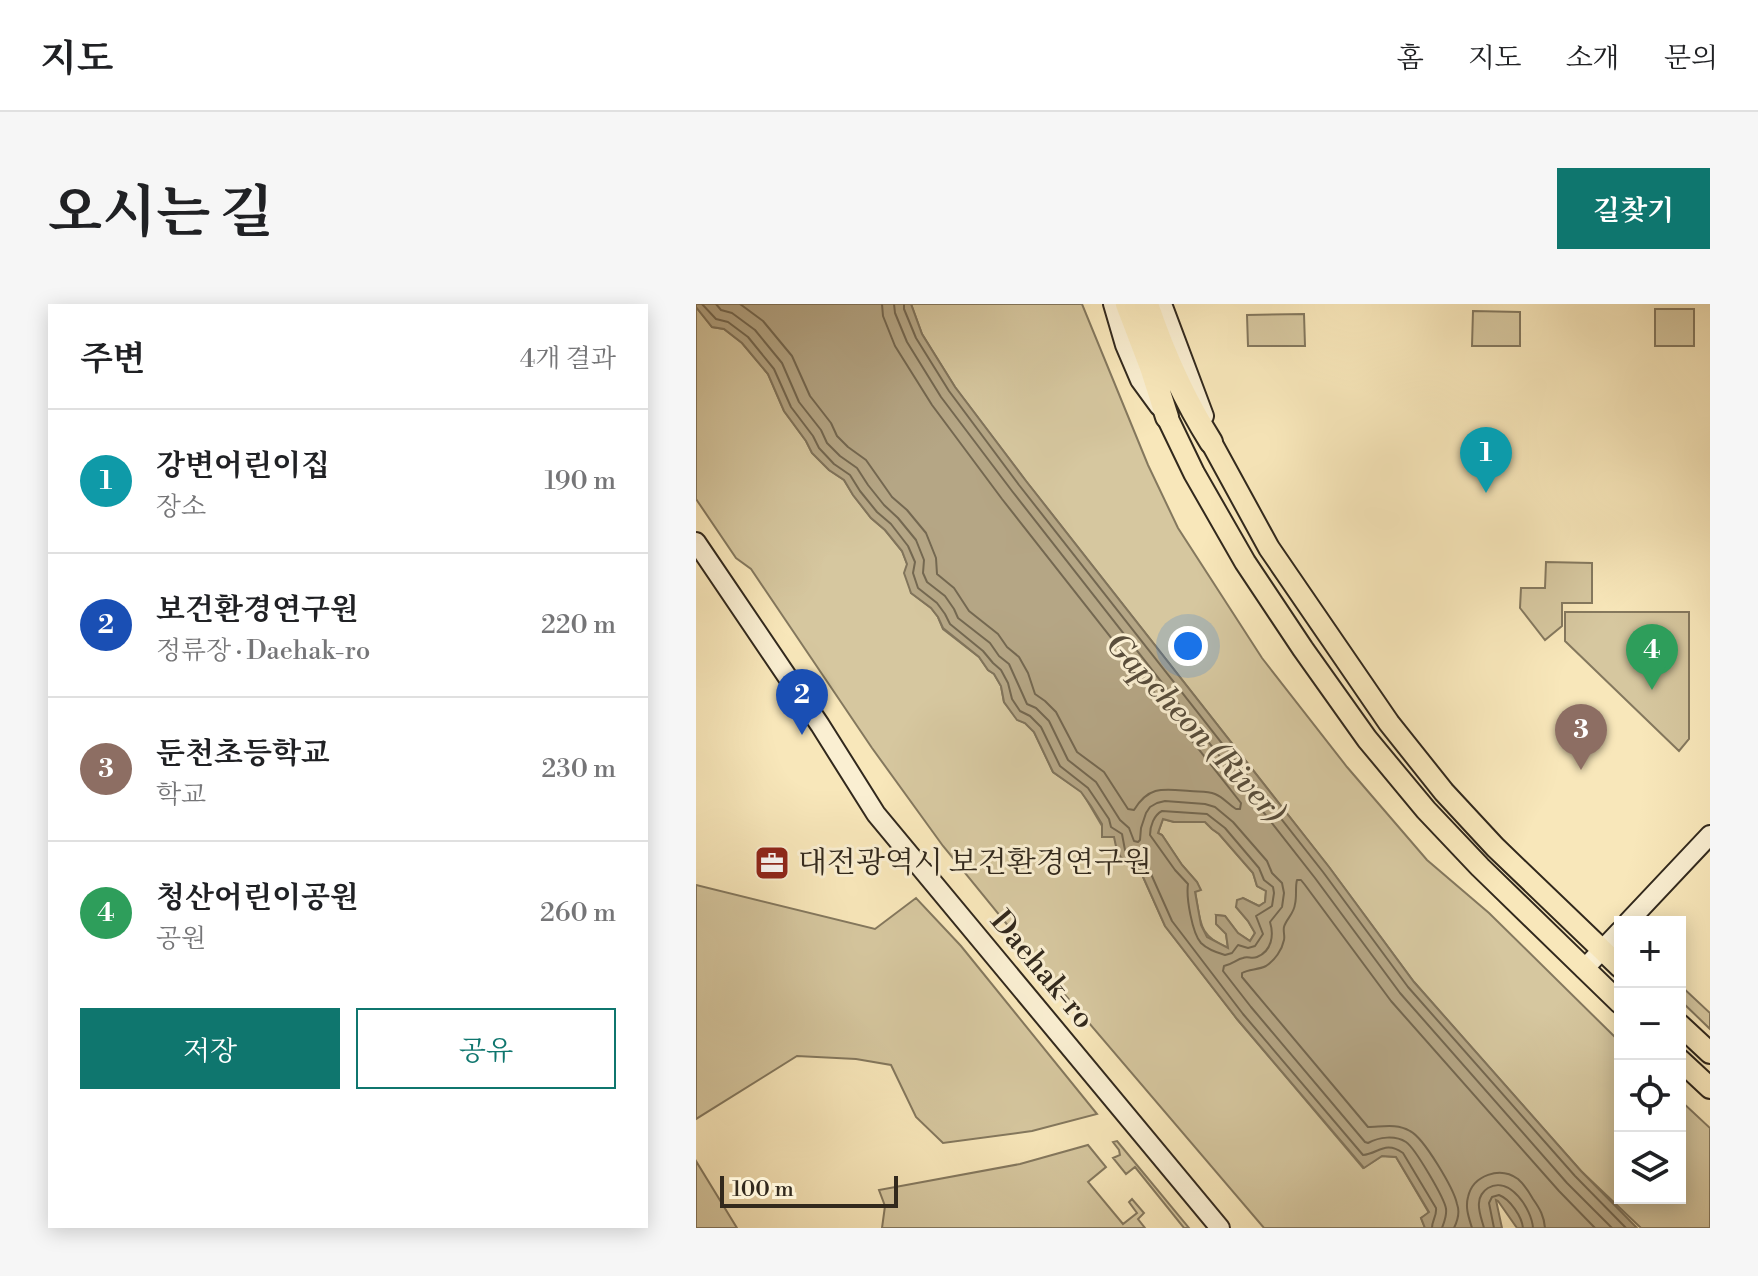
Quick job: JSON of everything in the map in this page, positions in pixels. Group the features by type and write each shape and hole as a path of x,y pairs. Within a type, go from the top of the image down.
{"highway":[{"path":"1127,304 1167,417"},
{"path":"1147,304 1158,338 1193,413 1211,442"}],"main road":[{"path":"1113,304 1125,345 1140,380 1167,417 1194,473 1245,562 1367,739 1426,810 1480,867 1614,997"},
{"path":"1162,304 1198,398 1211,442 1269,548 1389,723 1444,792 1495,847 1614,961"},
{"name":"Daehak-ro","path":"696,542 820,725 876,814 1220,1228"},
{"path":"1634,916 1710,835"},
{"path":"1584,969 1614,937"},
{"path":"1686,1031 1710,1053"},
{"path":"1686,1066 1710,1088"}],"shaded area":[{"path":"911,304 1082,304 1148,465 1178,528 1262,658 1347,767 1427,860 1489,913 1614,1036 1614,1202 1581,1171 1414,982 1329,867 1026,481 955,387 922,334"},
{"path":"696,307 712,327 724,329 742,343 768,374 784,411 812,453 844,480 871,518 902,551 911,593 931,608 943,629 979,657 994,674 1001,686 1004,702 1018,720 1034,732 1053,772 1082,792 1108,836 1115,837 1117,851 1132,860 1140,870 1165,926 1237,1019 1363,1168 1382,1156 1396,1157 1429,1213 1421,1218 1425,1228 1264,1228 1054,982 943,846 872,748 751,569 736,558 696,499"},
{"path":"1655,309 1694,309 1694,346 1655,346"},
{"path":"1473,311 1520,312 1520,346 1472,346"},
{"path":"1304,314 1305,346 1248,346 1247,315"},
{"path":"1546,562 1592,563 1592,603 1562,603 1562,626 1545,640 1520,608 1521,588 1545,588"},
{"path":"1565,612 1689,612 1689,739 1679,751 1565,641"},
{"path":"1163,819 1205,822 1253,873 1257,886 1266,891 1265,902 1259,906 1243,898 1236,907 1255,933 1250,941 1238,933 1225,916 1216,915 1226,934 1228,948 1206,932 1200,919 1195,891 1200,890 1197,882 1158,833"},
{"path":"696,885 875,929 916,898 961,946 1097,1114 1032,1131 943,1143 916,1117 891,1065 856,1059 797,1056 696,1119"},
{"path":"1686,991 1710,1013 1710,1029 1686,1006"},
{"path":"1686,1106 1710,1128 1710,1228 1641,1228 1616,1204 1686,1204"},
{"path":"1117,1141 1189,1228 1184,1228 1135,1167 1126,1174 1113,1158 1120,1155 1113,1142"},
{"path":"1088,1145 1106,1167 1088,1182 1123,1224 1137,1213 1129,1202 1132,1199 1144,1213 1138,1219 1145,1228 882,1228 885,1206 879,1190 1020,1164"},
{"path":"696,1161 737,1228 696,1228"}],"water":[{"name":"Gapcheon (River)","path":"696,304 911,304 922,334 955,387 1329,867 1414,982 1581,1171 1637,1228 1517,1228 1496,1200 1502,1228 1425,1228 1421,1218 1429,1212 1396,1157 1382,1156 1364,1168 1237,1019 1165,926 1140,870 1132,860 1122,859 1114,837 1102,837 1102,824 1081,792 1053,772 1034,732 1017,720 1004,702 1001,686 994,674 979,657 943,628 931,608 911,593 904,573 907,564 902,551 871,518 844,480 812,453 784,411 768,374 742,343 724,329 712,327","holes":["1163,819 1205,822 1253,873 1257,886 1266,891 1265,902 1259,906 1243,898 1237,900 1236,907 1255,933 1250,941 1238,933 1225,916 1216,915 1216,924 1226,934 1228,948 1207,937 1201,925 1195,892 1201,890 1158,833"]}],"place":[{"name":"강변어린이집","path":"1486,493"},
{"name":"청산어린이공원","path":"1652,690"},
{"name":"보건환경연구원","path":"802,735"},
{"name":"둔천초등학교","path":"1581,770"},
{"name":"대전광역시 보건환경연구원","path":"772,863"}]}
